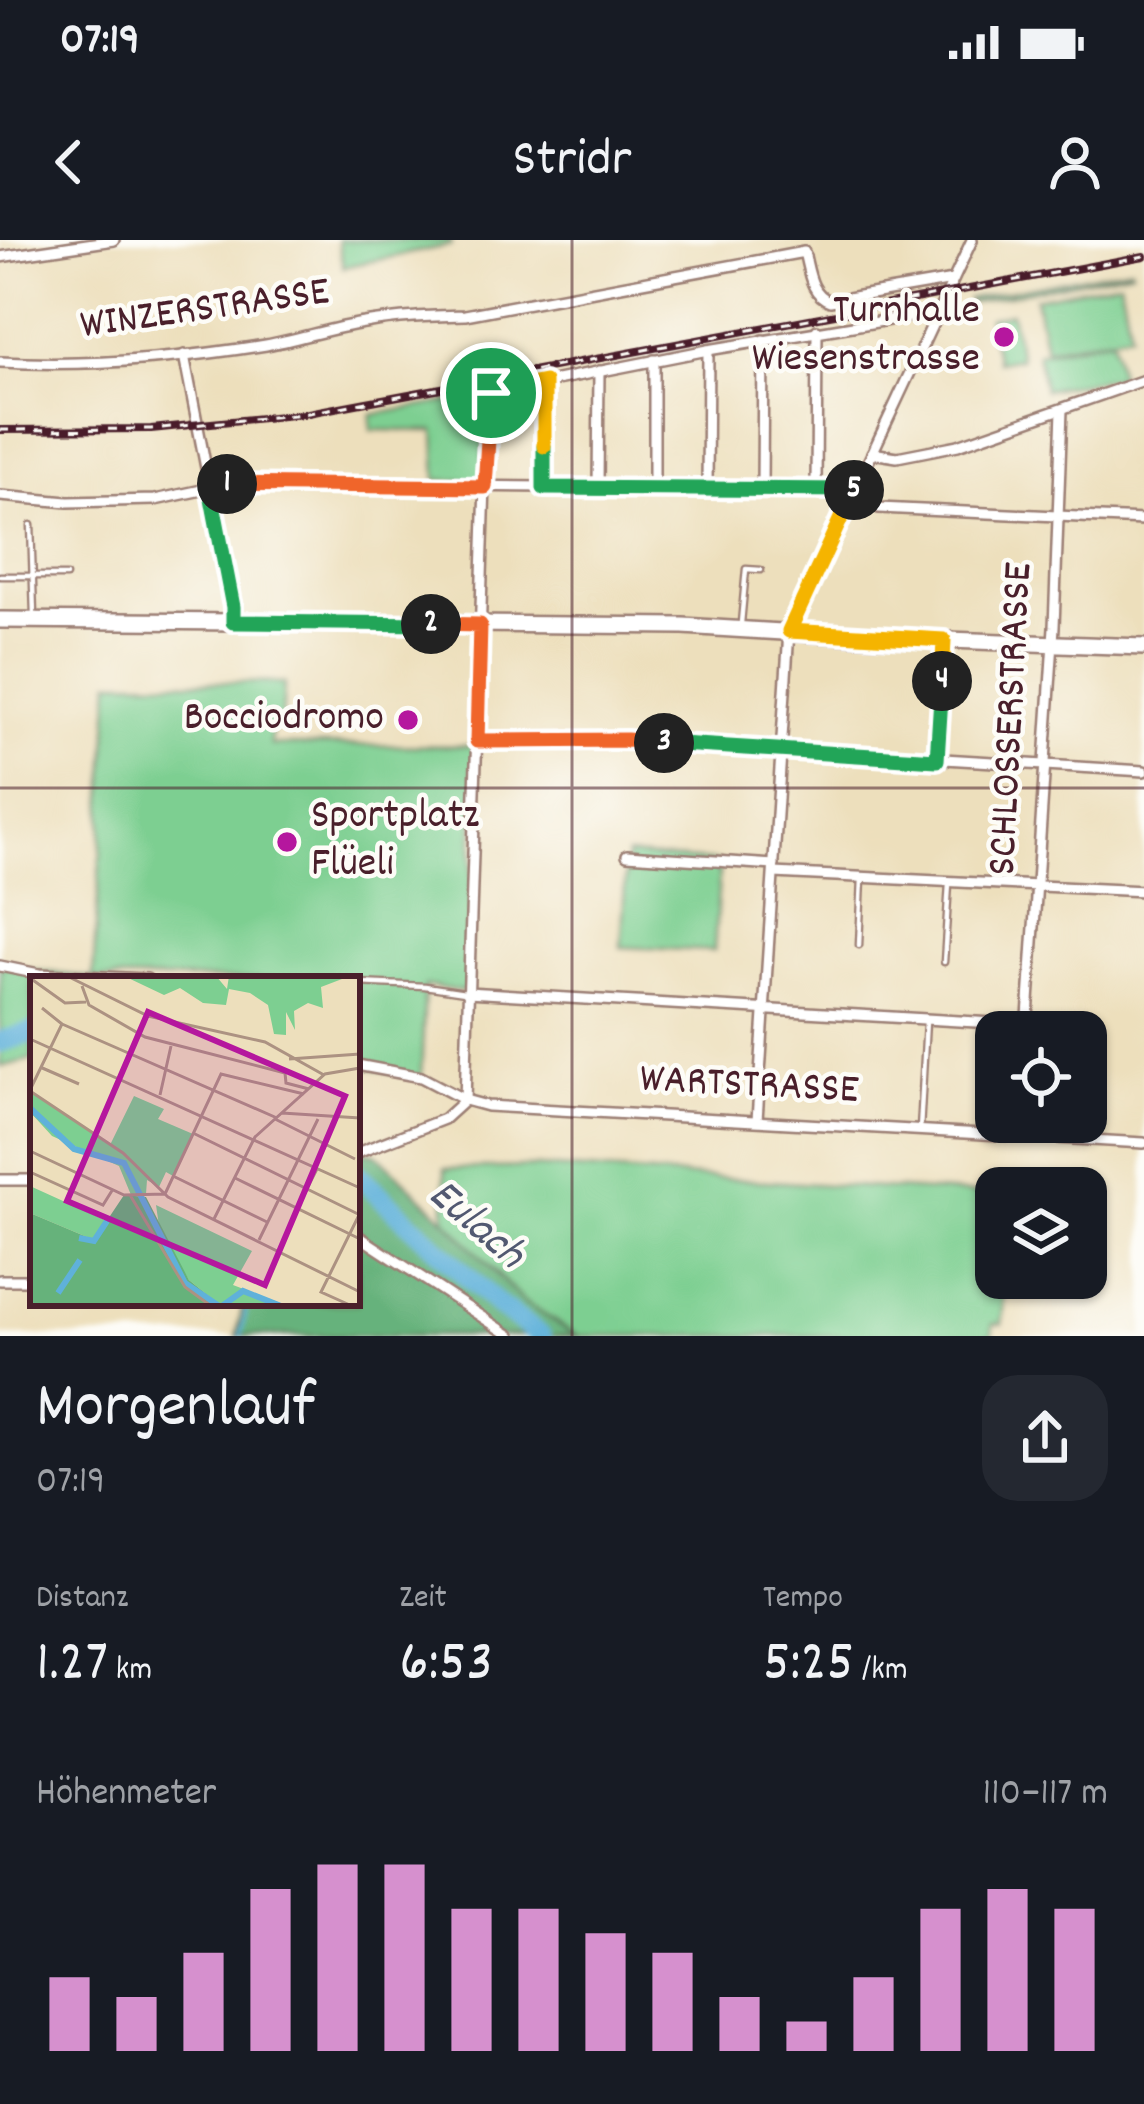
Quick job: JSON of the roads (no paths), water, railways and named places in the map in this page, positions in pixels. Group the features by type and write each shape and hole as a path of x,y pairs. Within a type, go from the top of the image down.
{"main road":[{"path":"0,620 741,628 1144,647"}],"street":[{"path":"0,257 114,240"},
{"path":"757,1120 789,631 972,240"},
{"name":"WINZERSTRASSE","path":"0,362 184,356 393,319 465,315 804,252 814,288 830,301 953,280"},
{"path":"360,1152 443,1119 465,1100 491,393 817,330 937,315"},
{"path":"817,330 817,490"},
{"path":"762,489 763,340"},
{"path":"707,489 708,350"},
{"path":"184,356 233,622"},
{"path":"653,488 654,360"},
{"path":"598,488 599,371"},
{"path":"872,453 897,457 958,446 1144,380"},
{"path":"544,382 544,488"},
{"name":"SCHLOSSERSTRASSE","path":"1028,1011 1062,410"},
{"path":"0,496 68,502 155,500 230,484 817,490 852,495 879,508 1144,520"},
{"path":"937,760 944,640"},
{"path":"477,741 627,740 1144,770"},
{"path":"627,855 862,878 1144,891"},
{"path":"0,966 82,976"},
{"path":"467,992 975,1024"},
{"name":"WARTSTRASSE","path":"360,1066 421,1077 487,1106 975,1133"},
{"name":"WARTSTRASSE","path":"1107,1141 1144,1143"},
{"path":"360,1237 511,1336"}],"lane":[{"path":"31,525 34,621"},
{"path":"741,628 746,569 761,570"},
{"path":"0,576 66,577"},
{"path":"859,945 862,878"},
{"path":"944,962 949,882"},
{"path":"360,983 467,992"},
{"path":"920,1130 926,1019"}],"waterway":[{"name":"Eulach","path":"0,1042 30,1033"},
{"name":"Eulach","path":"360,1177 500,1307 541,1336"},
{"path":"241,1336 246,1306"}],"tunnel":[{"path":"473,379 475,387"}],"railway":[{"path":"0,430 151,429 303,414 1144,256"}],"place":[{"name":"Turnhalle Wiesenstrasse","path":"1004,337"},
{"name":"Bocciodromo","path":"408,720"},
{"name":"Sportplatz Flüeli","path":"287,842"}]}
